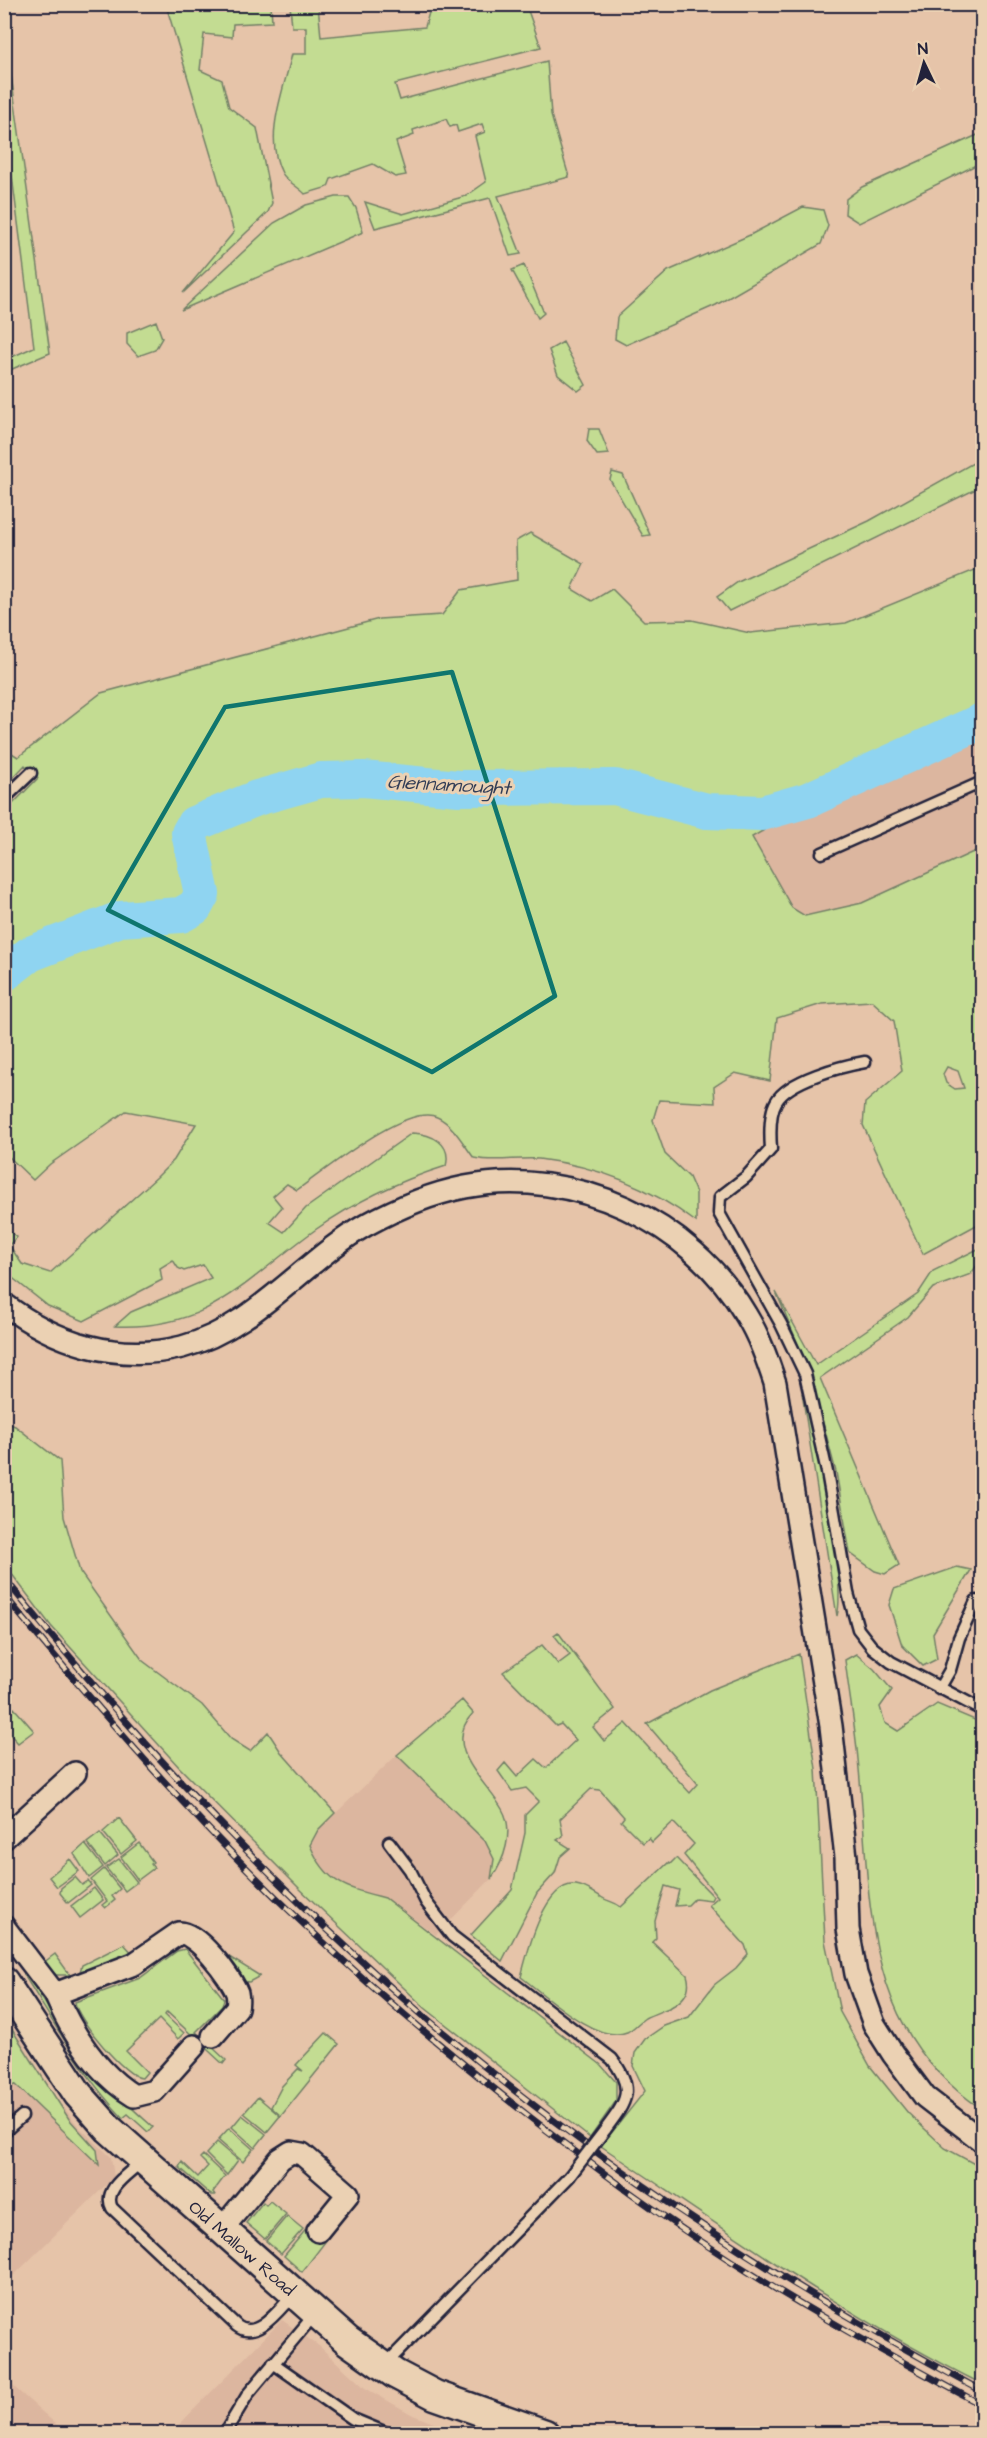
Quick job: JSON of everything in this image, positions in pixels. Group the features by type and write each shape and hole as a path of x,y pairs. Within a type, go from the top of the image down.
{"street":[{"path":"4,1304 36,1327 84,1346 110,1351 145,1352 182,1347 219,1332 262,1305 364,1226 396,1209 466,1186 536,1184 581,1192 616,1203 655,1222 688,1246 716,1274 745,1314 764,1351 776,1383 831,1726 846,1857 848,1929 856,1974 874,2024 892,2054 926,2097 982,2141"},
{"path":"4,1838 75,1773"},
{"path":"4,1927 55,1994 76,2037 100,2066 134,2096 154,2091 195,2046"},
{"path":"55,1994 134,1964 173,1936 184,1932 200,1942 237,1994 237,2008 213,2036"},
{"name":"Old Mallow Road","path":"4,1982 78,2094 109,2129 315,2314 383,2366 435,2395 545,2433"},
{"path":"221,2230 280,2159 291,2152 302,2154 348,2194 318,2231"}],"lane":[{"path":"4,799 31,773"},
{"path":"822,853 982,782"},
{"path":"866,1062 840,1067 796,1085 776,1101 770,1129 771,1149 747,1177 720,1197 719,1213 781,1324 805,1374 827,1473 848,1593 858,1629 872,1647 891,1662 982,1710"},
{"path":"939,1689 950,1670 959,1638 976,1601"},
{"path":"383,2366 569,2177 605,2130 625,2099 625,2076 612,2059 452,1936 426,1902 410,1870 389,1842"},
{"path":"4,2132 22,2115"},
{"path":"142,2161 110,2190 108,2197 112,2208 237,2326 248,2332 257,2330 294,2294"},
{"path":"224,2433 248,2394 315,2314"},
{"path":"273,2363 352,2419 389,2433"}],"highlighted area":[{"path":"452,672 555,996 432,1072 108,910 225,707"}],"shaded area":[{"path":"982,728 982,849 862,903 805,916 792,908 752,837 796,812"},
{"path":"397,1755 485,1841 494,1859 491,1879 436,1935 385,1898 346,1888 320,1868 310,1846 318,1830"},
{"path":"5,2014 55,2095 78,2126 111,2157 114,2177 5,2284"},
{"path":"282,2320 319,2346 365,2388 413,2415 459,2433 170,2434"},
{"path":"5,2379 66,2433 5,2433"}],"green space":[{"path":"166,5 271,5 272,22 233,24 232,37 204,34 200,70 222,80 229,107 257,128 272,203 268,212 183,293 234,232"},
{"path":"290,5 318,5 321,37 425,27 431,5 526,5 541,47 395,84 400,100 547,61 551,115 569,177 498,196 521,254 510,256 490,198 375,228 365,202 403,214 466,196 486,182 475,136 485,132 482,124 458,132 456,125 450,127 446,119 413,130 414,135 396,142 406,175 395,177 373,164 331,179 328,187 305,194 287,179 282,173 274,144 277,113 292,54 306,54 306,27 292,27"},
{"path":"4,25 50,353 5,372 5,360 34,347 5,121"},
{"path":"982,133 982,162 859,223 845,214 846,199 862,187"},
{"path":"336,197 349,197 356,208 363,232 181,310 274,223 306,205"},
{"path":"803,207 823,210 828,226 821,244 716,305 626,345 615,339 617,317 668,271 750,235"},
{"path":"524,265 544,313 538,318 512,270"},
{"path":"156,321 162,338 155,350 138,356 127,344 127,333"},
{"path":"563,342 586,385 578,391 558,375 549,350"},
{"path":"589,429 599,429 609,454 597,455 587,441"},
{"path":"982,458 982,486 729,611 717,597 738,582 869,521"},
{"path":"612,472 623,475 650,535 643,536 610,480"},
{"path":"530,533 584,564 572,589 592,601 612,589 644,621 692,620 750,633 846,623 982,567 982,728 796,812 752,837 792,908 805,916 862,903 982,848 982,1222 923,1254 863,1125 865,1103 902,1071 894,1021 872,1001 822,1004 777,1018 770,1081 735,1073 714,1087 715,1103 659,1100 653,1120 665,1154 689,1177 696,1193 696,1222 660,1198 602,1173 539,1159 474,1158 458,1135 443,1120 423,1115 386,1129 297,1190 287,1184 273,1196 282,1207 269,1222 284,1232 306,1208 412,1133 427,1135 439,1141 446,1151 446,1166 394,1185 346,1210 315,1230 246,1284 202,1311 177,1320 148,1325 115,1326 131,1312 211,1278 203,1265 184,1271 178,1268 173,1260 160,1268 162,1280 84,1321 48,1306 5,1272 5,1228 17,1237 9,1245 22,1264 50,1273 174,1160 196,1124 126,1111 50,1164 33,1180 5,1153 5,812 38,778 25,765 5,786 4,748 18,757 101,693 379,619 442,615 461,590 517,580 516,541","holes":["947,1067 958,1071 964,1088 955,1089 946,1083 943,1074"]},
{"path":"982,1247 982,1258 971,1274 933,1288 908,1317 820,1378 899,1565 885,1574 875,1571 850,1553 836,1472 809,1370 776,1292 816,1365 918,1294 933,1271"},
{"path":"802,1393 834,1540 838,1571 837,1616"},
{"path":"5,1422 15,1426 60,1461 64,1517 80,1572 143,1661 202,1705 231,1739 250,1751 268,1732 281,1752 335,1813 318,1830 310,1845 331,1877 349,1887 385,1898 600,2064 616,2082 616,2101 590,2138 425,2008 299,1888 179,1767 51,1626 5,1565"},
{"path":"957,1567 971,1570 933,1633 937,1659 923,1666 902,1645 889,1605 894,1589"},
{"path":"558,1632 615,1709 593,1727 604,1741 626,1723 690,1793 698,1784 647,1724 710,1690 799,1654 816,1769 825,1941 840,2012 870,2066 908,2113 945,2148 982,2168 982,2384 883,2331 835,2302 601,2146 645,2091 633,2066 635,2053 645,2039 664,2026 689,2017 714,1985 736,1968 748,1954 745,1945 709,1905 718,1897 684,1855 694,1844 673,1822 652,1842 649,1838 643,1843 621,1821 624,1817 600,1790 591,1789 560,1819 563,1836 557,1840 570,1848 560,1857 555,1873 537,1893 502,1961 471,1935 512,1890 525,1833 525,1815 539,1801 526,1788 512,1791 498,1771 505,1763 517,1777 536,1759 546,1768 576,1740 561,1724 556,1726 503,1672 542,1645 558,1664 570,1655 554,1635"},
{"path":"856,1654 874,1669 892,1690 880,1707 885,1723 898,1731 937,1704 982,1723 982,2109 941,2076 911,2038 891,1997 878,1952 870,1906 857,1747 845,1660"},
{"path":"462,1700 473,1713 464,1726 462,1738 464,1751 469,1763 502,1809 508,1827 504,1855 491,1879 494,1859 485,1841 397,1755"},
{"path":"14,1708 34,1731 18,1743 5,1729 5,1716"},
{"path":"119,1818 137,1841 121,1854 103,1832"},
{"path":"100,1833 118,1855 105,1866 87,1843"},
{"path":"139,1843 153,1862 151,1864 154,1868 138,1880 121,1857"},
{"path":"85,1844 103,1867 89,1878 74,1854"},
{"path":"676,1858 713,1896 711,1900 695,1898 688,1905 675,1906 679,1890 665,1886 655,1921 656,1938 652,1942 687,1975 688,1990 680,2001 645,2018 627,2032 615,2034 586,2025 571,2016 521,1977 539,1921 555,1894 565,1887 576,1885 621,1907"},
{"path":"70,1859 79,1871 57,1887 49,1877"},
{"path":"119,1859 137,1882 125,1891 106,1868"},
{"path":"104,1869 120,1889 112,1896 115,1900 105,1908 102,1905 107,1901 91,1880"},
{"path":"75,1877 82,1885 88,1881 91,1885 68,1903 60,1893 61,1888"},
{"path":"94,1888 103,1900 80,1918 71,1906"},
{"path":"198,1929 221,1952 260,1976 249,1982 238,1981"},
{"path":"124,1944 134,1955 79,1975 82,1965"},
{"path":"185,1949 224,1999 222,2006 196,2032 226,2060 223,2064 167,2012 165,2015 184,2033 178,2039 159,2019 126,2051 147,2072 142,2078 125,2068 103,2046 84,2021 75,2002 140,1978 177,1951"},
{"path":"55,1954 70,1975 56,1975 43,1963"},
{"path":"24,1972 82,2056 116,2093 153,2127 148,2132 128,2114 123,2118 108,2102 58,2030"},
{"path":"4,2017 69,2119 97,2150 99,2165 15,2084 5,2095"},
{"path":"326,2033 339,2044 281,2116 271,2107 282,2086 298,2069 303,2071 296,2065"},
{"path":"258,2097 280,2116 267,2132 244,2113"},
{"path":"242,2115 266,2134 255,2148 232,2127"},
{"path":"229,2128 253,2149 243,2162 218,2140"},
{"path":"217,2142 238,2160 227,2175 206,2154"},
{"path":"203,2155 225,2176 213,2192 215,2195 211,2195 179,2167 182,2162 198,2177 208,2166 200,2158"},
{"path":"270,2201 286,2214 265,2239 246,2223 263,2202 266,2205"},
{"path":"323,2209 341,2221 302,2272 284,2256"},
{"path":"287,2216 303,2229 281,2254 266,2241"}],"waterway":[{"name":"Glennamought","path":"4,974 30,954 120,919 181,915 195,907 202,894 189,833 194,824 257,798 321,780 363,779 459,788 615,787 707,811 762,813 808,800 982,721"}],"railway":[{"path":"4,1578 124,1719 250,1854 385,1982 455,2042 581,2141 692,2218 806,2291 982,2391"},
{"path":"4,1595 113,1724 227,1849 346,1963 465,2065 589,2162 715,2251 847,2331 982,2405"}]}
